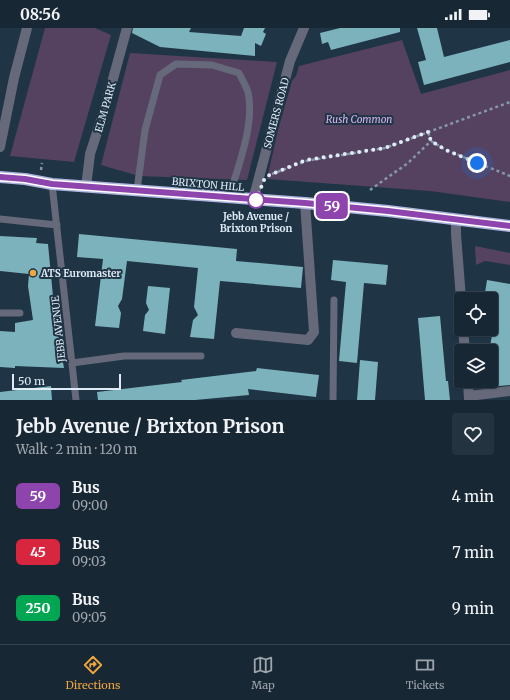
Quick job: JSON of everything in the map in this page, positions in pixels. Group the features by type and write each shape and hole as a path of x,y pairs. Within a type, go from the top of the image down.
{"highway":[{"name":"BRIXTON HILL","path":"0,177 86,187 305,203 510,226"}],"street":[{"path":"0,147 14,78 27,28"},
{"name":"ELM PARK","path":"86,187 90,154 105,108 127,28"},
{"name":"SOMERS ROAD","path":"253,200 290,61 304,28"},
{"path":"236,333 308,340 314,332 305,203"},
{"path":"456,220 460,292"},
{"path":"468,388 469,398 510,391"}],"lane":[{"path":"137,190 145,130 160,75 176,64 212,65 239,73 248,92 250,117 243,147 228,197"},
{"name":"JEBB AVENUE","path":"52,184 76,400"},
{"path":"0,219 57,225"},
{"path":"333,400 334,300"},
{"path":"0,313 20,313"},
{"path":"72,363 124,356 201,356"}],"path":[{"path":"267,176 306,160 385,148 510,102"},
{"path":"428,132 431,141 446,150 510,176"},
{"path":"370,190 408,163 431,141"}],"green space":[{"path":"45,28 95,28 111,35 74,162 10,156"},
{"name":"Rush Common","path":"402,40 421,94 510,70 510,202 430,191 267,179 278,130 292,81 296,76 299,66"},
{"path":"130,53 277,62 247,180 139,176 101,165"},
{"path":"475,246 510,253 510,265 485,261 476,265"}],"building":[{"path":"133,28 191,28 189,32 241,36 244,28 265,28 263,32 266,34 261,46 255,43 255,56 160,47 132,33"},
{"path":"340,28 400,28 400,32 331,50 328,42 322,44 320,33"},
{"path":"417,28 437,28 444,57 510,40 510,62 424,85 418,62 426,60"},
{"path":"79,234 237,249 236,261 303,267 301,288 220,281 214,339 190,337 193,320 198,315 194,307 198,268 127,261 122,299 118,306 121,313 119,328 95,326 103,259 77,257"},
{"path":"0,236 37,238 36,243 48,244 55,317 64,368 15,366 15,368 0,367 0,331 15,332 15,323 33,320 28,286 29,274 0,271"},
{"path":"333,260 388,265 386,285 364,283 357,363 339,361 346,282 331,280"},
{"path":"487,280 510,284 510,385 498,386 498,344 490,344 492,336 498,336 498,292 485,292"},
{"path":"148,286 170,288 165,334 143,331 145,315 149,310 146,303"},
{"path":"440,316 446,381 448,381 450,400 425,400 418,318"},
{"path":"360,360 378,362 375,400 357,400"},
{"path":"257,368 319,375 316,397 248,389 249,395 195,400 98,400 97,392 182,382 181,380 256,371"},
{"path":"51,386 52,400 0,400 0,392"}],"bus line":[{"name":"59","path":"0,177 86,187 319,204 510,226"}],"place":[{"name":"Jebb Avenue / Brixton Prison","path":"256,200"},
{"name":"ATS Euromaster","path":"33,273"}],"route":[{"path":"256,200 267,176 306,160 385,148 428,132 431,141 446,150 477,163"}]}
